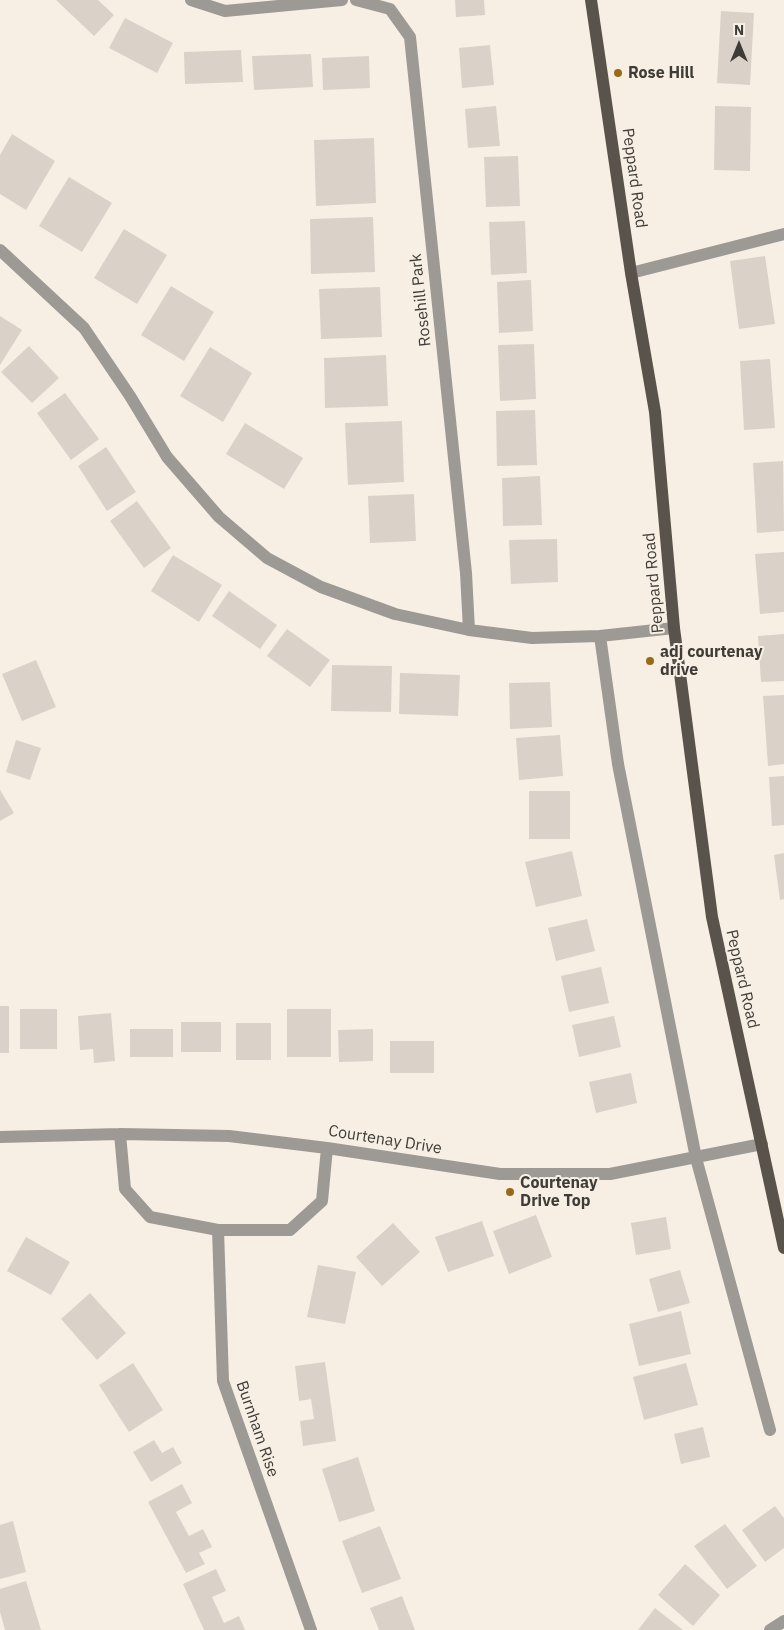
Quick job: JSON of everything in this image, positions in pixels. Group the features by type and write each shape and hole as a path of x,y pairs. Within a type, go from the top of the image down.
{"main road":[{"name":"Peppard Road","path":"591,0 631,273 655,412 674,628 712,917 784,1248"}],"street":[{"path":"192,0 225,10 342,0"},
{"name":"Rosehill Park","path":"356,0 390,9 410,37 466,574 469,630"},
{"path":"631,273 784,234"},
{"path":"0,250 84,328 130,396 167,457 219,517 267,558 321,587 395,614 469,630 532,638 600,636 674,628"},
{"path":"600,636 618,764 696,1158 770,1430"},
{"path":"120,1134 125,1189 150,1217 218,1230 290,1230 322,1201 327,1148"},
{"name":"Courtenay Drive","path":"0,1138 120,1134 229,1136 327,1148 500,1174 610,1174 762,1144"},
{"name":"Burnham Rise","path":"218,1230 223,1381 311,1630"},
{"path":"770,1630 784,1622"}],"building":[{"path":"56,0 98,0 114,15 94,36"},
{"path":"455,0 484,0 485,15 456,17"},
{"path":"721,11 754,13 750,85 717,83"},
{"path":"125,18 173,43 157,73 109,48"},
{"path":"490,45 494,85 462,88 459,48"},
{"path":"241,50 243,82 185,84 184,52"},
{"path":"311,54 313,87 254,90 252,56"},
{"path":"369,56 370,88 323,90 322,58"},
{"path":"496,106 500,146 468,148 465,109"},
{"path":"715,106 751,107 750,171 714,170"},
{"path":"12,134 55,161 26,210 0,194 0,155"},
{"path":"374,138 376,203 316,206 314,140"},
{"path":"518,156 520,206 486,207 484,157"},
{"path":"69,177 112,203 82,252 39,226"},
{"path":"373,217 375,272 311,274 310,219"},
{"path":"525,221 527,273 491,275 489,222"},
{"path":"124,229 167,255 137,304 94,278"},
{"path":"765,256 775,324 739,329 730,261"},
{"path":"531,280 533,331 499,333 497,282"},
{"path":"171,286 214,312 184,361 141,335"},
{"path":"380,287 382,337 321,339 319,289"},
{"path":"0,316 22,330 0,365"},
{"path":"534,344 536,399 500,401 498,345"},
{"path":"29,346 59,378 32,403 1,372"},
{"path":"210,347 252,373 223,422 180,396"},
{"path":"386,355 388,406 325,408 324,358"},
{"path":"770,359 775,428 744,430 740,361"},
{"path":"65,393 99,439 71,460 37,413"},
{"path":"535,410 537,465 497,466 496,411"},
{"path":"402,421 404,482 348,485 345,423"},
{"path":"245,423 303,458 284,489 226,454"},
{"path":"106,447 136,492 107,511 78,466"},
{"path":"783,461 784,531 757,533 753,463"},
{"path":"540,476 542,525 503,526 502,478"},
{"path":"414,494 416,541 370,543 368,496"},
{"path":"137,501 171,548 144,568 110,521"},
{"path":"557,539 558,582 511,584 509,540"},
{"path":"784,552 784,612 760,614 755,554"},
{"path":"173,555 222,585 199,622 151,591"},
{"path":"229,591 277,625 260,649 212,616"},
{"path":"287,629 330,660 310,687 267,656"},
{"path":"784,634 784,681 761,682 758,636"},
{"path":"36,660 56,707 22,721 2,674"},
{"path":"332,665 392,666 391,712 331,711"},
{"path":"400,673 460,675 458,716 399,714"},
{"path":"550,682 552,727 510,729 509,683"},
{"path":"784,695 784,764 768,766 763,696"},
{"path":"560,735 563,776 519,780 516,738"},
{"path":"16,740 41,748 30,780 6,772"},
{"path":"784,776 784,825 772,826 769,777"},
{"path":"0,790 14,813 0,821"},
{"path":"529,791 570,791 570,839 529,839"},
{"path":"572,851 582,896 536,907 525,862"},
{"path":"784,853 784,899 780,900 774,855"},
{"path":"587,919 595,951 556,961 548,928"},
{"path":"601,967 609,1003 569,1012 561,976"},
{"path":"0,1006 9,1006 9,1053 0,1053"},
{"path":"20,1009 57,1009 57,1049 20,1049"},
{"path":"287,1009 331,1009 331,1057 287,1057"},
{"path":"111,1013 115,1061 94,1063 93,1049 80,1050 78,1016"},
{"path":"614,1016 621,1047 579,1057 572,1025"},
{"path":"181,1022 221,1022 221,1052 181,1052"},
{"path":"236,1023 271,1023 271,1060 236,1060"},
{"path":"130,1029 173,1029 173,1057 130,1057"},
{"path":"373,1029 373,1061 339,1062 338,1030"},
{"path":"390,1041 434,1041 434,1073 390,1073"},
{"path":"631,1073 637,1103 596,1113 589,1082"},
{"path":"536,1215 552,1257 509,1274 493,1231"},
{"path":"666,1217 671,1249 636,1255 631,1223"},
{"path":"482,1221 494,1256 448,1272 435,1237"},
{"path":"393,1223 420,1252 382,1286 356,1257"},
{"path":"26,1237 70,1262 51,1295 7,1271"},
{"path":"318,1265 356,1272 345,1324 307,1317"},
{"path":"680,1270 690,1303 658,1312 649,1279"},
{"path":"90,1293 126,1333 97,1360 61,1319"},
{"path":"681,1311 691,1354 639,1366 629,1324"},
{"path":"325,1362 336,1441 303,1446 300,1421 314,1419 311,1399 299,1401 295,1366"},
{"path":"133,1363 163,1410 129,1432 99,1385"},
{"path":"686,1363 698,1405 644,1420 633,1377"},
{"path":"703,1427 710,1457 681,1464 674,1434"},
{"path":"154,1440 162,1453 173,1447 182,1463 151,1482 133,1452"},
{"path":"358,1457 375,1511 339,1522 322,1469"},
{"path":"182,1484 192,1503 176,1512 189,1536 203,1529 212,1547 199,1553 205,1564 186,1573 148,1502"},
{"path":"775,1506 784,1518 784,1548 765,1562 742,1530"},
{"path":"13,1521 26,1572 0,1579 0,1525"},
{"path":"725,1524 757,1566 727,1589 694,1546"},
{"path":"380,1526 401,1579 362,1593 342,1541"},
{"path":"685,1564 720,1595 693,1626 658,1595"},
{"path":"216,1569 226,1591 212,1597 224,1623 239,1616 245,1630 204,1630 183,1584"},
{"path":"26,1581 41,1630 5,1630 0,1612 0,1589"},
{"path":"402,1596 415,1630 379,1630 370,1608"},
{"path":"655,1608 683,1630 638,1630"}],"place":[{"name":"Rose Hill","path":"618,73"},
{"name":"adj courtenay drive","path":"650,661"},
{"name":"Courtenay Drive Top","path":"510,1192"}]}
